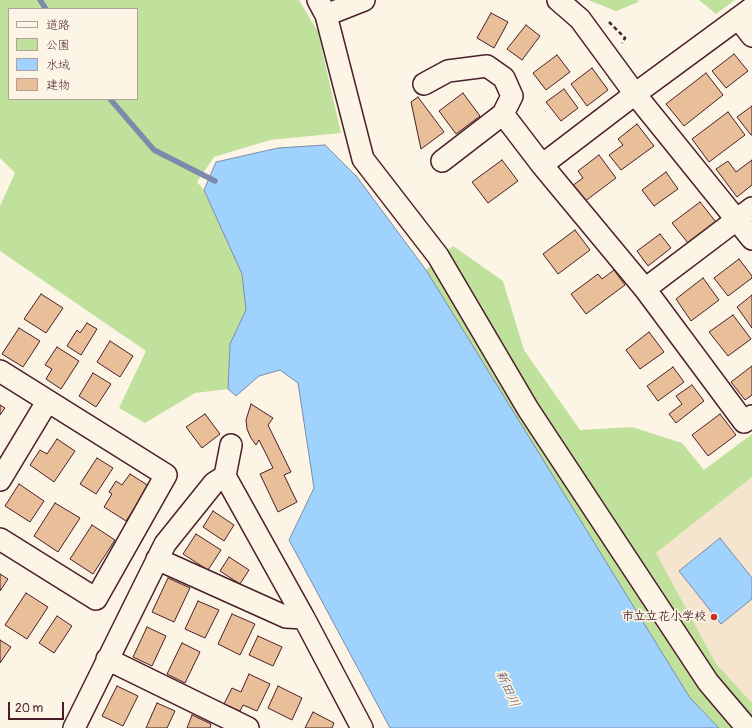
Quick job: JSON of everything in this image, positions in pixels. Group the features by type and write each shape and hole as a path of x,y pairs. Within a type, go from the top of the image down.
{"street":[{"path":"364,0 322,8 363,159 438,256 536,423 708,682 747,728"},
{"path":"558,0 580,19 636,94 744,213 752,239"},
{"path":"542,165 745,13 752,36"},
{"path":"424,84 448,71 487,66 504,78 512,96 503,114 442,161"},
{"path":"503,114 542,165 645,289 744,422 752,416"},
{"path":"645,289 744,213"},
{"path":"0,371 166,476 96,599 0,539"},
{"path":"0,480 47,402"},
{"path":"231,445 225,476 304,618 362,728"},
{"path":"74,728 165,544 214,483 225,476"},
{"path":"157,559 286,617 304,618"},
{"path":"107,659 248,728"}],"shaded area":[{"name":"市立立花小学校","path":"752,477 752,720 645,561"}],"green space":[{"path":"0,0 299,0 318,32 341,133 270,140 214,157 197,182 204,190 242,274 246,310 230,344 228,389 195,393 145,423 119,408 146,351 0,251 0,206 15,173 0,158"},
{"path":"588,0 637,0 639,2 616,11"},
{"path":"699,0 735,0 716,14"},
{"path":"453,246 503,281 524,350 580,430 632,427 682,443 704,470 752,434 752,477 656,553 716,664 752,703 752,728 719,728 690,698 426,270"}],"water":[{"name":"新田川","path":"325,145 357,177 426,270 690,698 719,728 390,728 289,540 314,488 298,383 280,370 259,376 236,396 228,389 230,344 246,310 242,274 204,190 216,162 278,148"},
{"path":"720,538 752,578 752,599 721,624 679,571"}],"building":[{"path":"491,13 508,22 494,48 477,38"},
{"path":"526,25 540,36 522,60 507,49"},
{"path":"734,54 748,71 726,88 712,71"},
{"path":"557,55 570,72 546,90 533,73"},
{"path":"592,68 608,90 587,106 571,84"},
{"path":"706,73 723,95 684,126 666,104"},
{"path":"564,89 578,108 561,121 546,102"},
{"path":"463,93 480,116 456,134 439,111"},
{"path":"418,97 444,132 421,149 411,102"},
{"path":"752,106 752,135 751,135 737,117"},
{"path":"728,112 745,135 709,162 692,139"},
{"path":"637,124 654,146 621,170 609,155 623,145 618,139"},
{"path":"599,155 616,178 584,202 572,186 583,178 578,171"},
{"path":"502,160 518,181 488,203 472,182"},
{"path":"752,160 752,185 737,197 716,169 728,161 736,172"},
{"path":"666,172 678,189 654,206 642,190"},
{"path":"700,202 716,222 688,243 672,223"},
{"path":"575,230 590,250 558,274 543,254"},
{"path":"660,234 671,248 648,266 637,251"},
{"path":"739,259 752,278 728,296 714,278"},
{"path":"614,270 625,285 586,314 571,294 598,274 602,279"},
{"path":"703,278 719,300 691,321 676,299"},
{"path":"41,294 63,308 46,333 24,319"},
{"path":"752,295 752,328 737,307"},
{"path":"733,315 751,339 728,356 709,332"},
{"path":"87,323 97,329 81,355 67,346 77,330 80,333"},
{"path":"19,328 40,341 23,367 2,354"},
{"path":"649,332 664,352 640,369 626,350"},
{"path":"110,341 133,356 120,377 97,362"},
{"path":"57,347 79,361 61,389 46,379 52,369 45,365"},
{"path":"752,366 752,395 745,400 731,382"},
{"path":"673,367 684,382 658,401 647,386"},
{"path":"93,373 111,384 96,407 79,396"},
{"path":"692,385 704,401 676,423 669,414 682,404 676,396"},
{"path":"251,404 273,418 268,425 291,472 284,475 297,502 278,512 260,474 273,468 259,440 256,445 247,429 246,420"},
{"path":"0,405 5,408 0,415"},
{"path":"205,414 220,434 202,448 186,427"},
{"path":"720,414 736,435 708,456 692,435"},
{"path":"57,439 75,451 54,482 30,465 40,450 47,454"},
{"path":"97,458 113,468 96,494 80,484"},
{"path":"130,474 149,486 126,521 104,507 112,494 109,492 116,481 122,485"},
{"path":"19,484 44,501 30,522 5,506"},
{"path":"55,503 80,518 58,552 34,536"},
{"path":"213,511 234,525 224,541 203,527"},
{"path":"92,525 115,540 93,574 70,559"},
{"path":"196,534 221,550 208,570 183,554"},
{"path":"229,557 249,570 240,584 220,571"},
{"path":"0,574 8,579 0,591"},
{"path":"168,578 190,588 174,622 152,612"},
{"path":"26,593 48,607 27,639 5,625"},
{"path":"198,601 219,610 205,638 185,629"},
{"path":"232,614 255,624 240,655 218,644"},
{"path":"57,616 72,626 54,653 39,643"},
{"path":"147,627 166,636 152,666 133,657"},
{"path":"258,636 282,647 273,666 249,655"},
{"path":"0,640 11,647 0,663"},
{"path":"182,643 200,652 185,683 167,674"},
{"path":"249,674 270,684 257,711 243,705 240,711 224,704 232,688 241,692"},
{"path":"117,686 138,696 123,726 102,716"},
{"path":"278,686 302,698 292,720 268,708"},
{"path":"157,703 175,711 167,728 146,728"},
{"path":"313,712 334,723 332,728 305,728"},
{"path":"192,715 211,724 210,728 187,728"}],"waterway":[{"path":"40,0 45,8"},
{"path":"111,100 154,150 215,181"}],"place":[{"name":"市立立花小学校","path":"714,617"}]}
